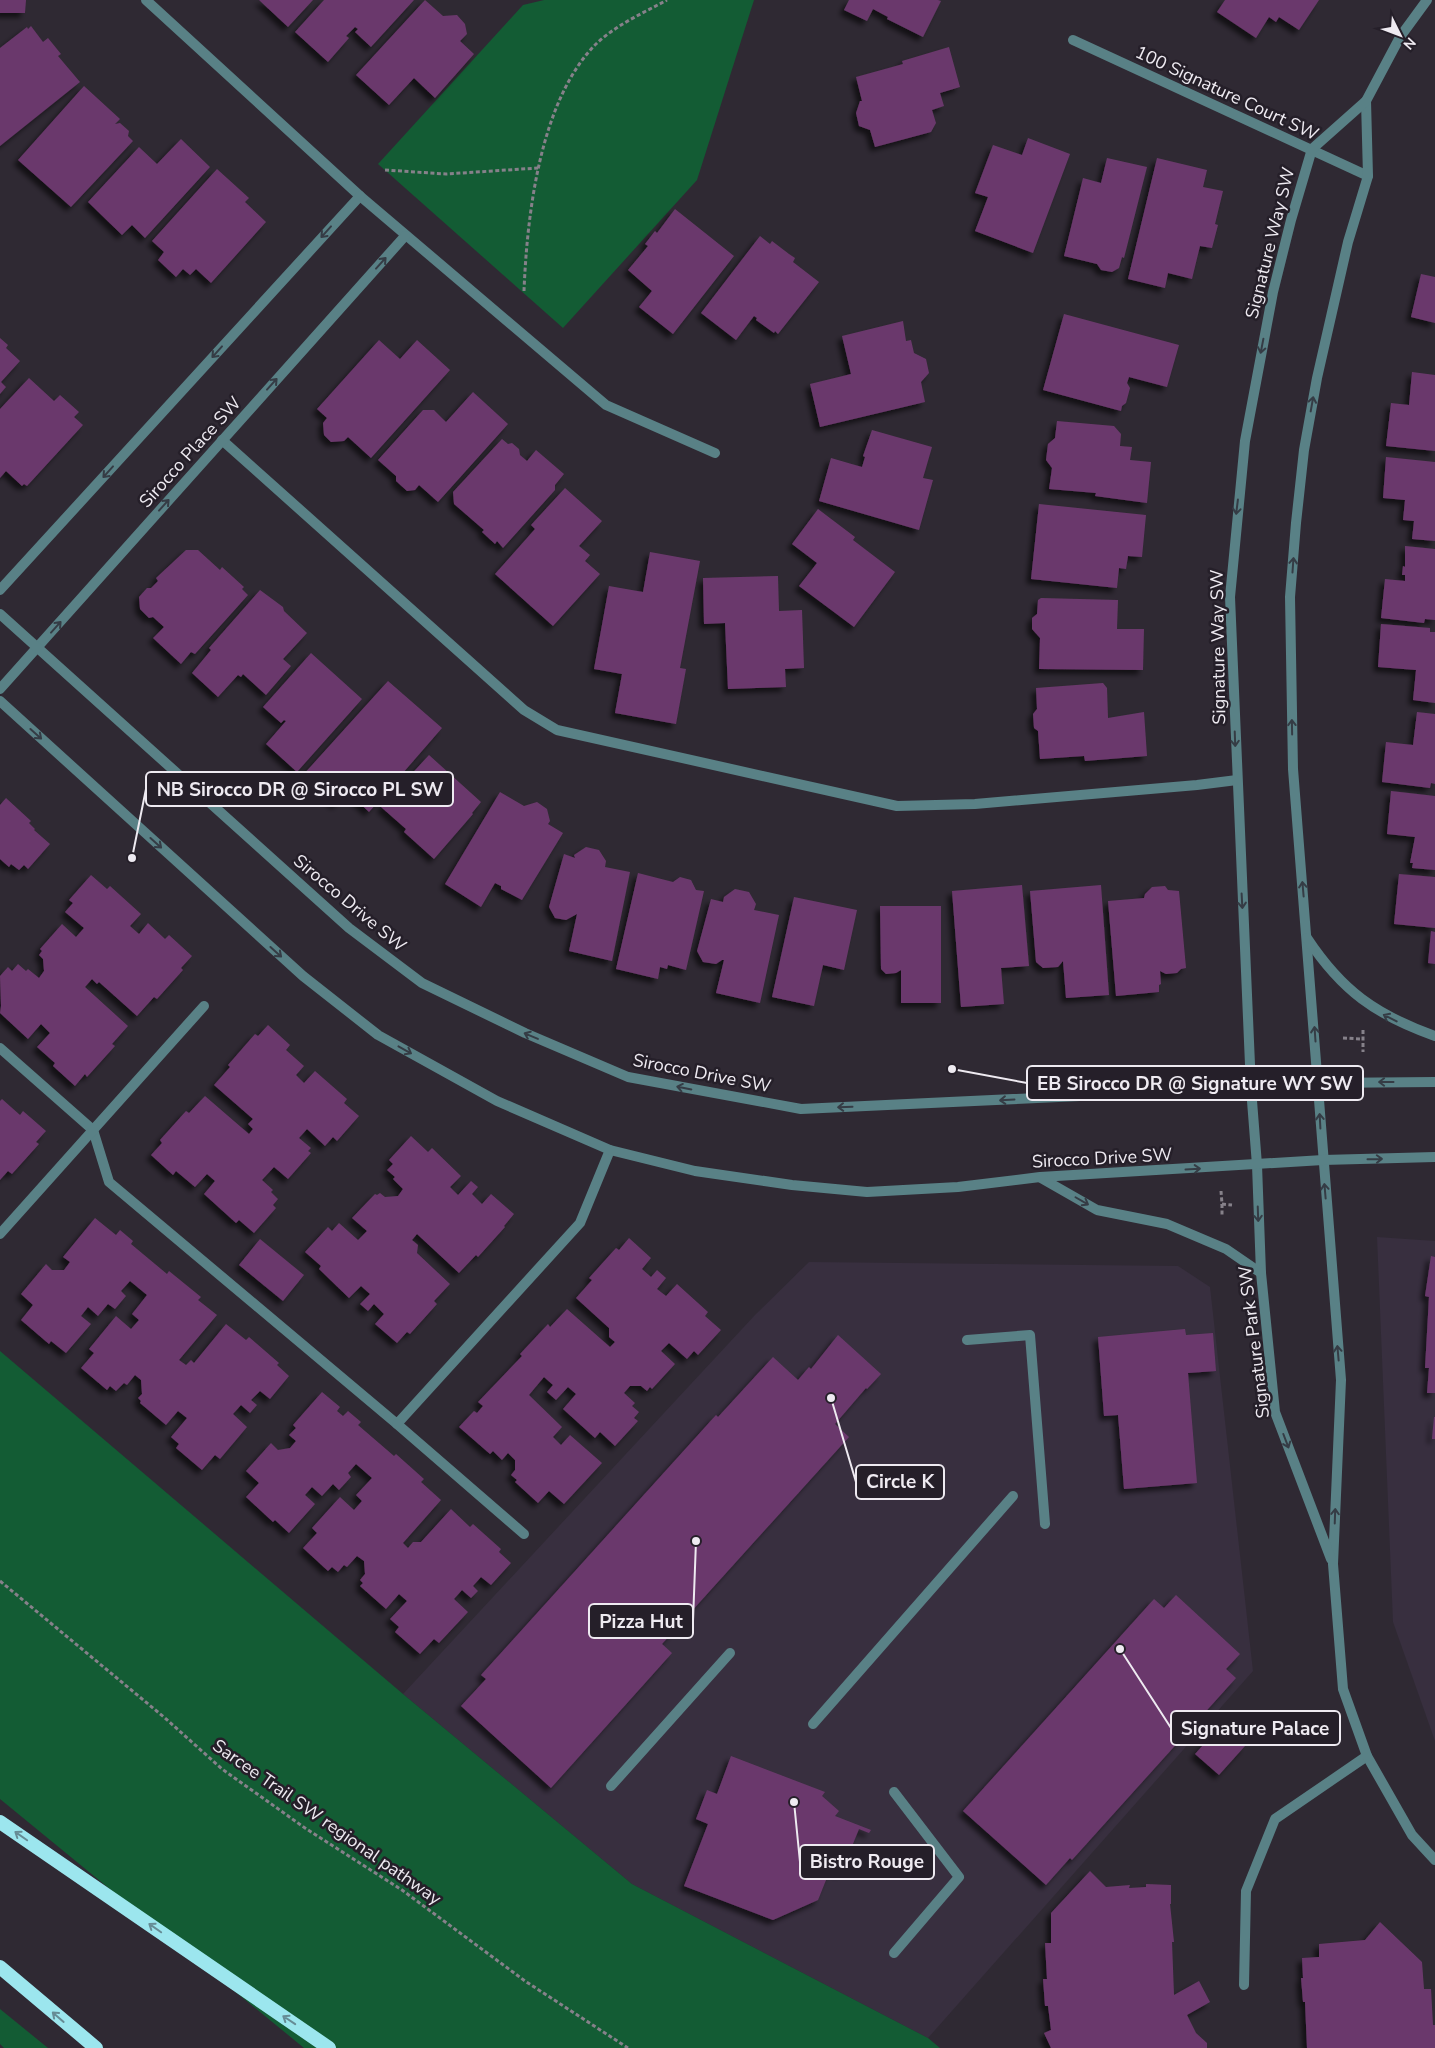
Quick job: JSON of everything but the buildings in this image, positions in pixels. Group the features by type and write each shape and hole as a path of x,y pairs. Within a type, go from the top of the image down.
{"highway":[{"path":"0,1822 329,2048"},
{"path":"0,1966 96,2048"}],"street":[{"path":"146,0 360,196 606,405 715,453"},
{"name":"Signature Way SW","path":"1257,1165 1250,1088 1230,597 1245,441 1273,292 1312,149 1366,101 1400,37 1427,0"},
{"name":"100 Signature Court SW","path":"1073,40 1368,176"},
{"name":"Signature Way SW","path":"1323,1160 1293,769 1290,597 1304,450 1317,378 1345,252 1368,176 1366,101"},
{"path":"0,590 360,196"},
{"name":"Sirocco Place SW","path":"0,689 406,236"},
{"path":"222,440 524,710 557,730 897,806 975,804 1197,786 1237,780"},
{"name":"Sirocco Drive SW","path":"0,614 349,928 422,983 524,1033 628,1077 801,1109 1250,1088 1318,1082 1435,1082"},
{"name":"Sirocco Drive SW","path":"0,701 302,976 378,1035 497,1101 610,1150 695,1170 792,1185 867,1192 958,1187 1040,1177 1323,1160 1435,1157"},
{"path":"1307,938 1322,961 1342,983 1364,1001 1385,1016 1435,1036"},
{"path":"0,1234 204,1006"},
{"path":"0,1048 93,1130 110,1182 397,1424 524,1534"},
{"path":"397,1424 580,1223 610,1150"},
{"name":"Signature Park SW","path":"1323,1160 1340,1380 1333,1564 1343,1689 1367,1756 1412,1835 1435,1860"},
{"name":"Signature Park SW","path":"1257,1165 1261,1273 1274,1412 1333,1564"},
{"path":"1040,1177 1097,1210 1167,1224 1226,1250 1261,1273"},
{"path":"967,1340 1030,1336 1045,1524"},
{"path":"813,1724 1013,1496"},
{"path":"611,1786 730,1654"},
{"path":"1244,1985 1246,1891 1274,1819 1367,1756"},
{"path":"894,1792 959,1877 894,1953"}],"path":[{"path":"524,290 526,239 538,168 555,113 579,64 597,44 617,28 667,0"},
{"path":"385,170 446,174 538,168"},
{"path":"1363,1027 1361,1039 1363,1052"},
{"path":"1343,1038 1361,1039"},
{"path":"1221,1186 1222,1217"},
{"path":"1222,1204 1239,1206"},
{"name":"Sarcee Trail SW regional pathway","path":"0,1581 165,1718 222,1769 306,1828 402,1890 525,1981 628,2048"}],"shaded area":[{"path":"1377,1237 1435,1241 1435,1741 1393,1622"},
{"path":"809,1262 1178,1266 1210,1287 1253,1671 928,2038 632,1884 403,1694 755,1315"}],"green space":[{"path":"544,0 754,0 697,180 563,328 378,164 523,5"},
{"path":"0,1351 403,1694 632,1884 928,2038 940,2048 304,2048 0,1799"},
{"path":"0,2009 48,2048 4,2048 0,2044"}],"place":[{"name":"NB Sirocco DR @ Sirocco PL SW","path":"132,858"},
{"name":"EB Sirocco DR @ Signature WY SW","path":"952,1069"},
{"name":"Circle K","path":"831,1398"},
{"name":"Pizza Hut","path":"696,1541"},
{"name":"Signature Palace","path":"1120,1649"},
{"name":"Bistro Rouge","path":"794,1802"}]}
